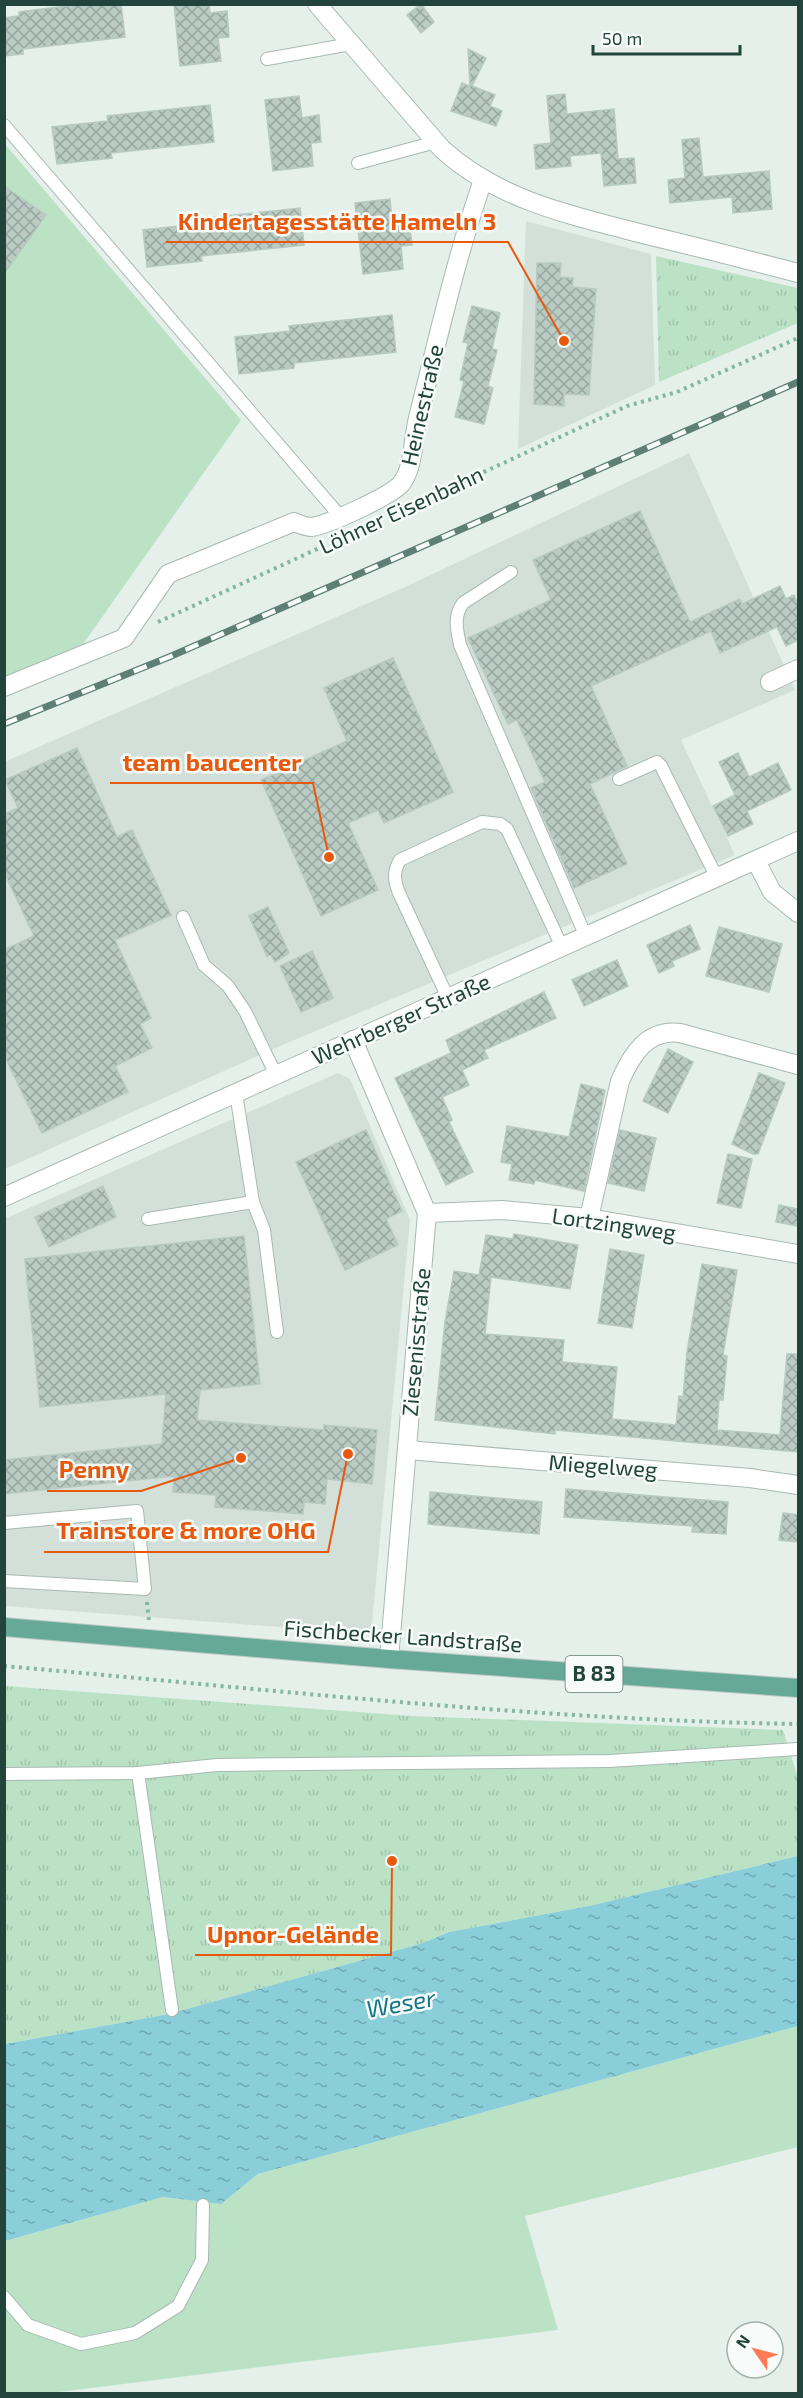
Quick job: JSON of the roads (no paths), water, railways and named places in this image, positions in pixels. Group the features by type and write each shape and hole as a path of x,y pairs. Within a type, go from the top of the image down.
{"main road":[{"name":"Fischbecker Landstraße","path":"4,1627 389,1659 798,1689"}],"street":[{"path":"317,4 436,142 461,166 483,180 544,208 798,273"},
{"name":"Heinestraße","path":"4,687 124,638 168,574 294,522 310,527 340,516 384,497 402,483 408,468 413,434 462,241 483,180"},
{"path":"770,682 798,669"},
{"name":"Wehrberger Straße","path":"4,1197 798,841"},
{"path":"756,861 772,892 798,913"},
{"path":"589,1218 620,1081 629,1059 648,1040 664,1031 680,1033 798,1065"},
{"name":"Ziesenisstraße","path":"353,1040 427,1213 389,1659"},
{"name":"Lortzingweg","path":"427,1213 502,1210 589,1218 798,1254"},
{"name":"Miegelweg","path":"407,1450 730,1476 798,1485"}],"lane":[{"path":"267,59 351,44"},
{"path":"4,125 340,516"},
{"path":"358,163 436,142"},
{"path":"511,572 463,603 458,610 456,625 465,656 586,936"},
{"path":"619,779 651,763 657,762 661,766 717,878"},
{"path":"448,998 399,893 394,881 394,870 400,860 482,822 500,824 507,829 562,947"},
{"path":"183,917 204,964 228,986 245,1011 276,1075"},
{"path":"236,1093 253,1202 264,1230 277,1332"},
{"path":"148,1219 253,1202"},
{"path":"4,1523 137,1511 145,1589 4,1581"},
{"path":"4,1774 138,1773 217,1765 609,1761 798,1749"},
{"path":"138,1773 172,2010"},
{"path":"4,2297 28,2325 81,2344 135,2333 178,2306 202,2260 203,2205"}],"water":[{"name":"Weser","path":"798,1856 798,2026 258,2174 221,2204 163,2197 5,2241 5,2044 169,2014 423,1943 449,1932 589,1906"}],"railway":[{"path":"4,724 169,657 798,382"}],"place":[{"name":"Kindertagesstätte Hameln 3","path":"564,341"},
{"name":"team baucenter","path":"329,857"},
{"name":"Trainstore & more OHG","path":"348,1454"},
{"name":"Penny","path":"241,1458"},
{"name":"Upnor-Gelände","path":"392,1861"}]}
